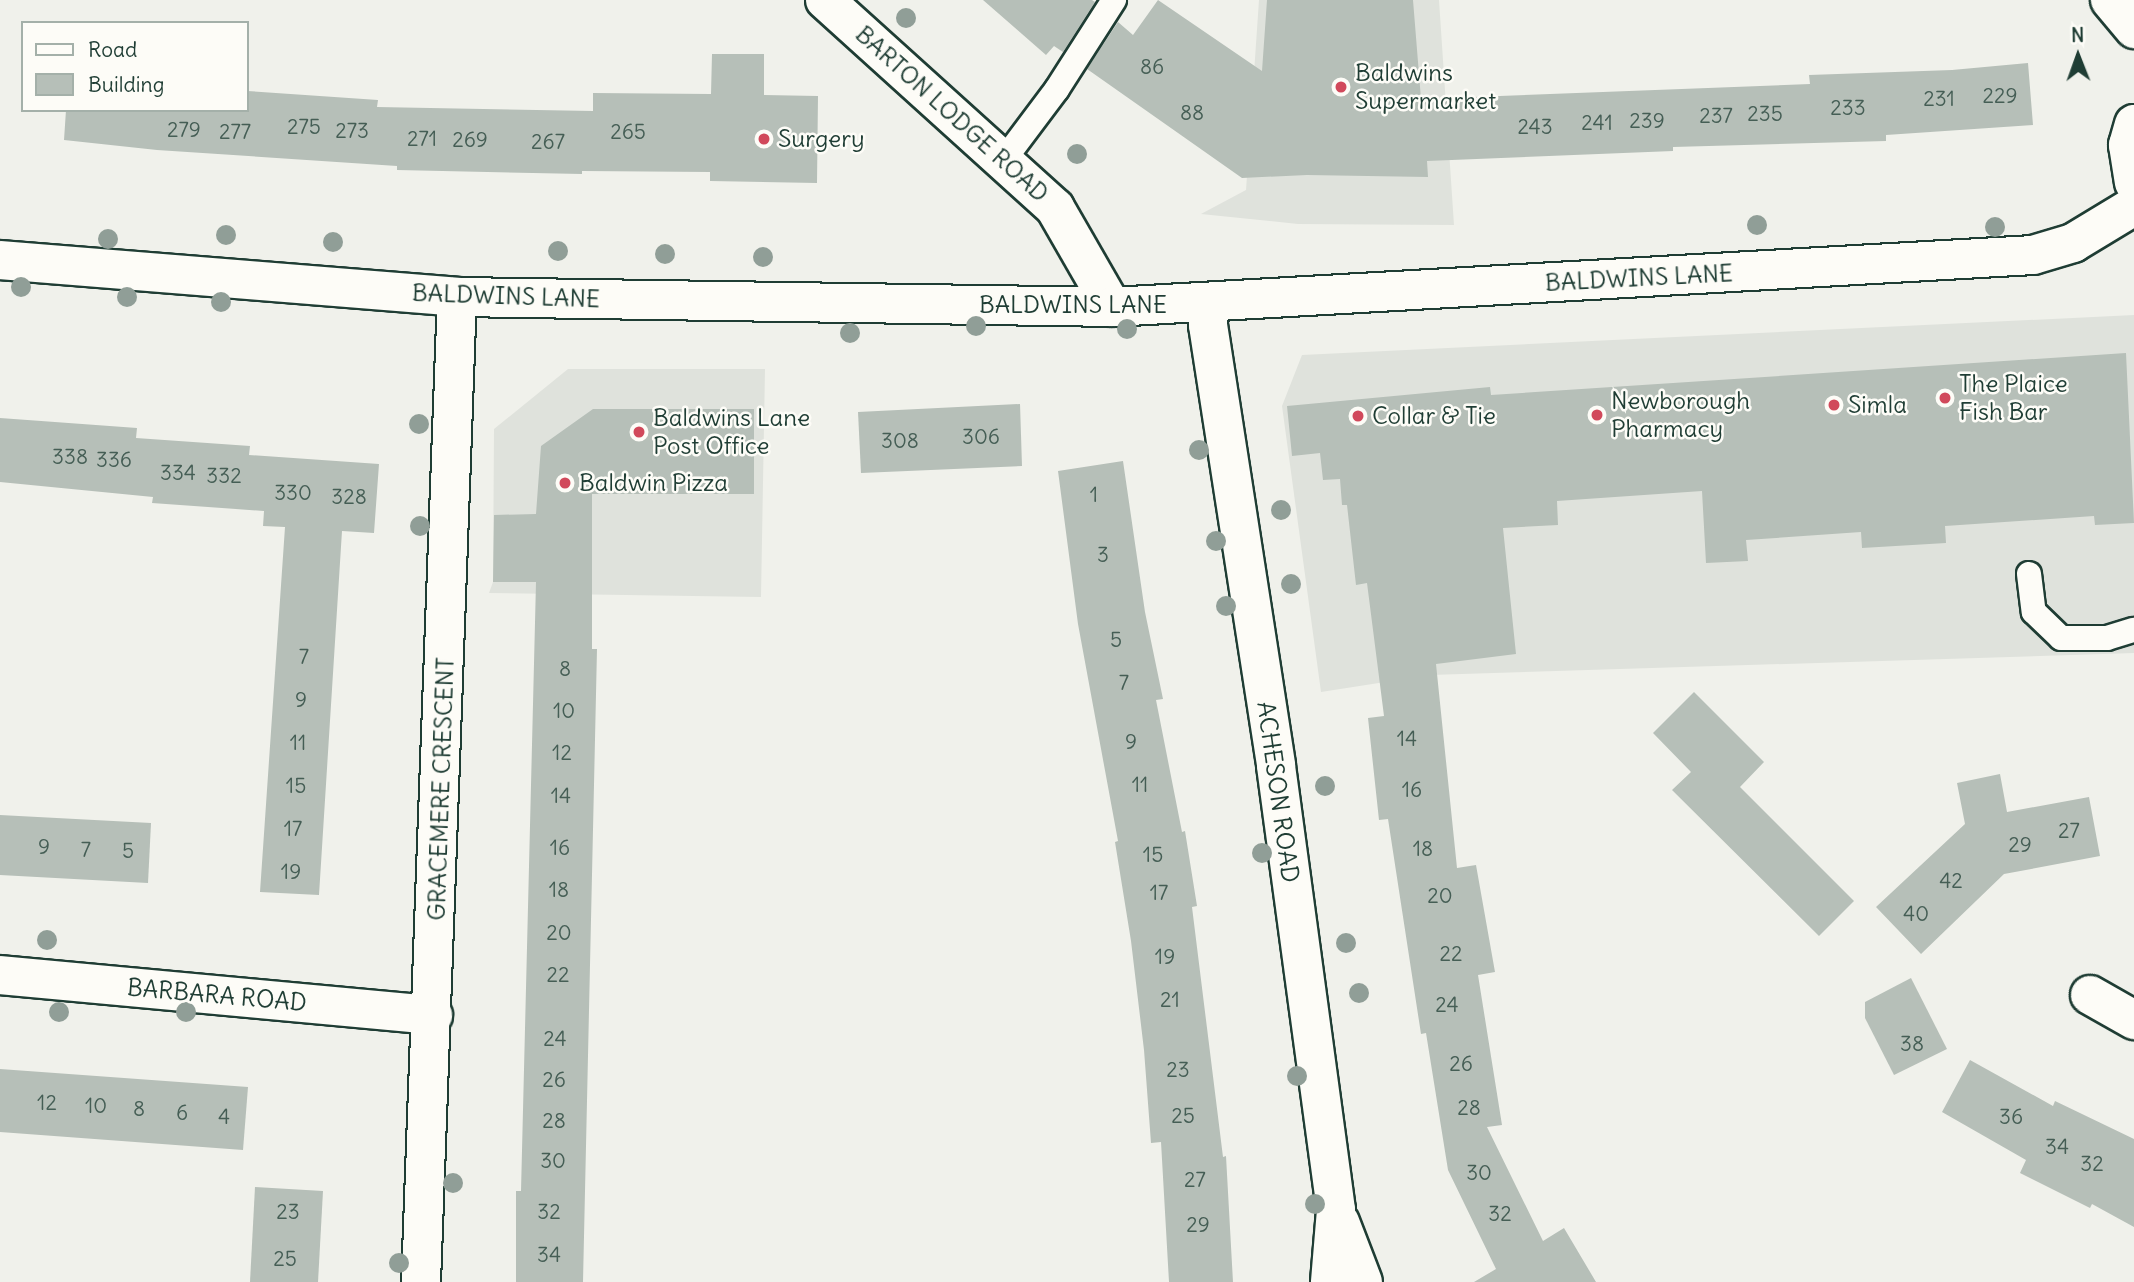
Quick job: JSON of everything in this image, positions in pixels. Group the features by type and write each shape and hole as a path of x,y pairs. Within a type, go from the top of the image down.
{"street":[{"name":"BARTON LODGE ROAD","path":"825,0 1055,208 1112,307"},
{"path":"2110,0 2134,29"},
{"path":"2134,124 2128,145 2134,183"},
{"name":"BALDWINS LANE","path":"0,260 457,297 1112,307 2033,255 2073,243 2134,206"},
{"name":"GRACEMERE CRESCENT","path":"421,1282 433,1014 457,297"},
{"name":"ACHESON ROAD","path":"1208,303 1208,325 1276,766 1336,1210 1330,1282"},
{"name":"BARBARA ROAD","path":"0,975 433,1014"},
{"path":"2090,995 2134,1020"},
{"path":"1336,1210 1363,1282"}],"lane":[{"path":"1003,160 1057,89 1114,0"},
{"path":"2029,575 2034,612 2061,638 2107,638 2134,629"}],"shaded area":[{"name":"Baldwins Supermarket","path":"1259,0 1439,0 1454,225 1298,224 1201,214 1246,190"},
{"path":"2134,315 2134,653 1430,675 1321,692 1282,406 1302,355"},
{"path":"568,369 765,369 761,597 489,593 493,582 494,429"}],"building":[{"path":"983,0 1095,2 1063,52 1054,46 1046,55"},
{"path":"1158,0 1262,71 1267,0 1413,0 1421,99 1810,84 1809,75 1952,70 2028,63 2033,125 1886,135 1886,141 1673,147 1673,151 1427,161 1428,177 1307,175 1242,178 1087,69 1118,22 1133,35"},
{"path":"712,54 764,54 764,95 818,96 817,183 710,181 710,172 582,171 582,174 397,170 397,166 157,150 64,140 66,112 248,112 248,91 378,100 377,107 593,111 593,93 711,94"},
{"path":"2126,353 2134,523 2095,525 2094,516 1945,526 1946,543 1862,548 1861,532 1746,540 1748,561 1706,563 1702,491 1557,501 1558,525 1503,528 1516,654 1436,664 1457,868 1476,865 1495,972 1478,975 1502,1125 1487,1127 1543,1241 1564,1228 1596,1282 1474,1282 1496,1269 1448,1170 1426,1033 1421,1034 1388,819 1379,820 1368,718 1384,716 1367,583 1356,585 1347,505 1342,505 1340,479 1323,480 1320,453 1292,456 1287,406 1490,387 1491,395"},
{"path":"1020,404 1022,466 861,473 858,412"},
{"path":"593,409 754,409 754,494 592,494 592,649 597,649 583,1282 516,1282 516,1191 521,1191 536,582 493,582 494,515 536,514 541,446"},
{"path":"0,418 137,428 136,438 250,446 249,455 379,464 374,533 342,531 319,895 260,892 285,527 263,526 264,511 152,503 153,497 0,482"},
{"path":"1123,461 1145,612 1163,699 1156,700 1182,832 1185,831 1197,906 1192,907 1223,1157 1226,1156 1233,1282 1169,1282 1161,1142 1151,1143 1144,1050 1131,941 1115,842 1118,841 1078,624 1058,471"},
{"path":"1694,692 1764,762 1740,787 1854,901 1819,936 1672,790 1691,772 1653,733"},
{"path":"2000,774 2007,812 2089,797 2100,856 2004,874 1921,954 1876,907 1965,824 1957,783"},
{"path":"0,815 151,823 148,883 0,875"},
{"path":"1911,978 1947,1049 1894,1075 1865,1018 1865,1002"},
{"path":"1970,1060 2053,1106 2055,1101 2134,1139 2134,1227 2092,1204 2090,1208 2020,1173 2026,1160 1942,1112"},
{"path":"0,1069 248,1087 243,1150 0,1132"},
{"path":"255,1187 323,1191 318,1282 250,1282"}],"place":[{"name":"Baldwins Supermarket","path":"1341,87"},
{"name":"Surgery","path":"764,139"},
{"name":"The Plaice Fish Bar","path":"1945,398"},
{"name":"Simla","path":"1834,405"},
{"name":"Newborough Pharmacy","path":"1597,415"},
{"name":"Collar & Tie","path":"1358,416"},
{"name":"Baldwins Lane Post Office","path":"639,432"},
{"name":"Baldwin Pizza","path":"565,483"}]}
